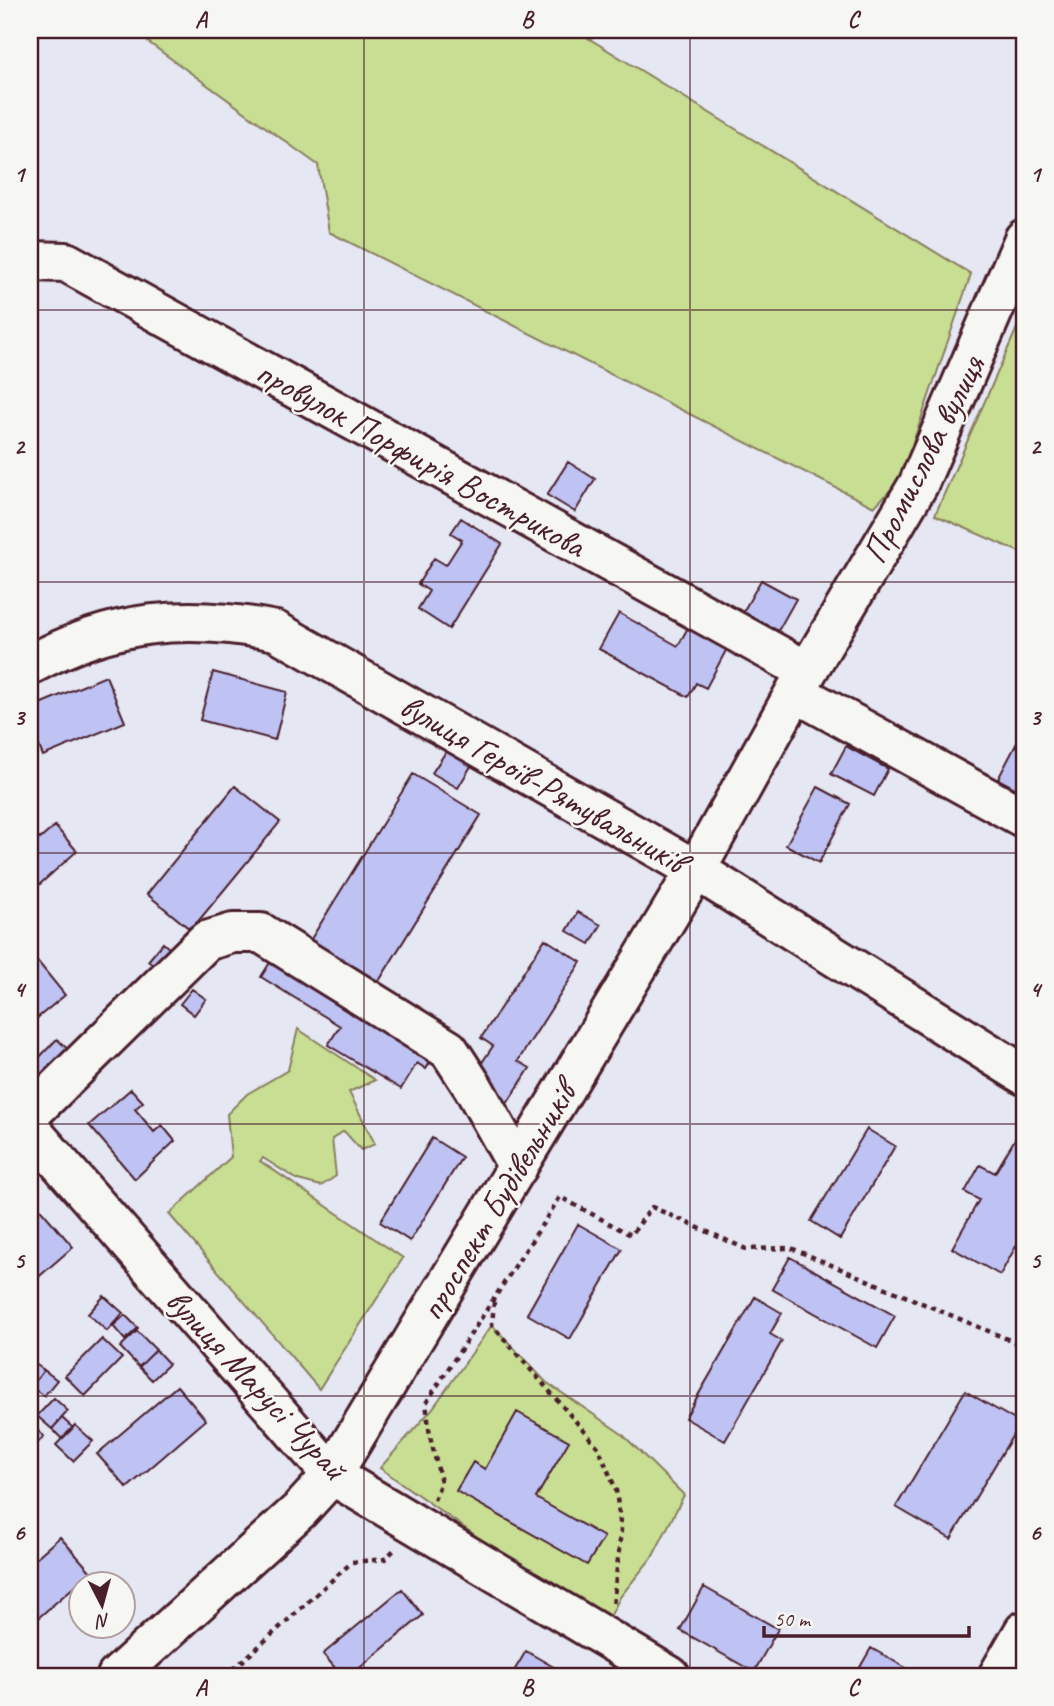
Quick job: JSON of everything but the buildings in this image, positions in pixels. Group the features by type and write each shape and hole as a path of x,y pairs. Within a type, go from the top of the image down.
{"street":[{"name":"Промислова вулиця","path":"801,681 918,485 1024,239"},
{"name":"провулок Порфирія Вострикова","path":"33,257 66,262 801,681 1024,818"},
{"name":"вулиця Героїв-Рятувальників","path":"30,665 58,649 99,634 143,624 188,620 232,622 276,631 696,870 1024,1075"},
{"name":"проспект Будівельників","path":"117,1676 300,1510 332,1475 696,870 801,681"},
{"path":"30,1114 206,940 233,933 261,933 449,1050 474,1087 518,1167"},
{"name":"вулиця Марусі Чурай","path":"30,1129 332,1475 670,1676"},
{"path":"998,1676 1024,1631"}],"path":[{"path":"226,1676 352,1562 386,1559 428,1514 441,1482 430,1436 426,1403 560,1197 631,1235 652,1207 746,1249 791,1248 1024,1346"},
{"path":"494,1299 492,1325 598,1447 617,1490 621,1530 614,1572 611,1642"}],"green space":[{"path":"147,30 575,30 971,274 900,480 874,507 329,232 318,165 148,42"},
{"path":"1024,312 1024,554 935,515"},
{"path":"298,1029 375,1080 349,1092 375,1144 361,1150 344,1131 332,1139 336,1176 321,1186 298,1180 263,1158 260,1161 403,1258 319,1389 169,1214 231,1157 227,1114 247,1094 288,1070"},
{"path":"492,1325 546,1382 622,1434 684,1495 653,1556 620,1597 609,1619 589,1616 380,1468 433,1408"}]}
